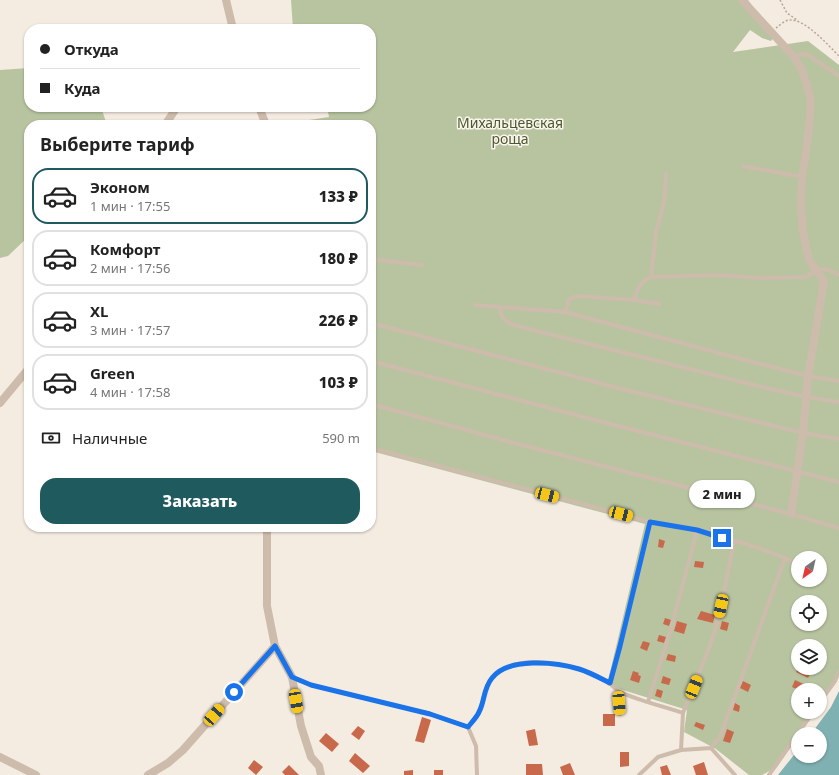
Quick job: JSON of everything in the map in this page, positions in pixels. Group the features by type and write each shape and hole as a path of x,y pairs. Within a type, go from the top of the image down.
{"street":[{"path":"226,0 232,24"},
{"path":"742,0 794,57 802,70 811,101 809,130 802,178 801,204 803,232 809,260 824,281 808,376 803,433 791,514"},
{"path":"0,403 24,374"},
{"path":"267,532 267,606 275,646 292,677 301,726 311,757 319,766 321,775"},
{"path":"148,775 168,763 183,750 275,646"},
{"path":"0,757 36,775"}],"lane":[{"path":"794,57 801,54 808,55 839,76"},
{"path":"743,166 802,178"},
{"path":"651,277 656,233 664,202 666,174"},
{"path":"376,260 422,265"},
{"path":"634,300 636,291 645,280 651,277 719,275 758,278 806,277 816,270 826,269 839,275"},
{"path":"564,312 568,301 574,297 634,300 660,304"},
{"path":"475,305 564,312 808,376 839,381"},
{"path":"500,307 502,317 513,325 770,389 839,402"},
{"path":"376,324 618,388 803,433 839,440"},
{"path":"376,362 839,482"},
{"path":"376,405 514,443 791,514 839,528"},
{"path":"376,449 650,522 697,530 791,561"},
{"path":"610,683 650,522"},
{"path":"648,702 670,632 697,530"},
{"path":"681,750 683,713 709,648 719,618 734,541"},
{"path":"639,775 658,757 681,750 711,748 720,737 785,558"},
{"path":"468,727 480,712 485,690 492,677 504,668 523,663 545,662 579,669 610,683 618,691 683,713"},
{"path":"827,692 839,672"},
{"path":"292,677 311,685 430,714 468,727 476,746 477,775"},
{"path":"618,691 620,714"},
{"path":"769,775 808,719"},
{"path":"711,748 735,775"}],"path":[{"path":"780,0 787,13 815,33 839,56"},
{"path":"771,32 780,24 789,20 799,21"}],"green space":[{"name":"Михальцевская роща","path":"291,0 748,0 774,37 771,41 762,38 750,30 733,52 808,41 839,65 839,677 827,695 827,683 791,683 791,719 810,719 805,727 791,727 791,747 777,767 762,775 749,775 716,749 684,732 687,710 607,685 645,524 376,452 376,120 309,120 329,117 328,112 376,112 376,24 293,24"},
{"path":"24,68 24,112 103,112 105,120 24,120 24,241 8,256 0,258 0,70"}],"water":[{"path":"839,691 839,775 778,775 791,759 791,763 827,763 827,727 816,727 822,719 827,719 827,712"}],"building":[{"path":"659,539 665,541 663,548 658,547"},
{"path":"695,561 704,562 703,568 694,567"},
{"path":"701,611 715,615 713,623 697,619"},
{"path":"665,618 671,620 669,626 663,624"},
{"path":"677,621 687,624 684,634 674,631"},
{"path":"722,621 729,623 727,631 720,629"},
{"path":"659,635 666,637 664,643 657,641"},
{"path":"643,641 650,643 647,651 640,648"},
{"path":"668,654 676,656 675,662 666,660"},
{"path":"633,671 639,673 638,675 641,676 639,683 630,680"},
{"path":"802,675 810,675 808,678"},
{"path":"663,676 671,679 669,685 661,683"},
{"path":"795,680 802,683 794,683"},
{"path":"743,681 751,685 748,692 740,688"},
{"path":"657,689 663,691 661,698 655,696"},
{"path":"735,703 740,706 739,712 733,710"},
{"path":"603,714 615,714 615,726 603,726"},
{"path":"422,717 431,720 424,743 415,741"},
{"path":"696,722 705,725 703,730 694,726"},
{"path":"358,726 365,731 359,740 351,734"},
{"path":"535,729 538,745 529,746 526,731"},
{"path":"727,729 734,732 730,743 723,741"},
{"path":"326,733 339,744 332,752 319,741"},
{"path":"620,752 629,752 629,766 620,767"},
{"path":"355,753 370,766 363,773 349,761"},
{"path":"254,760 263,767 256,775 248,768"},
{"path":"704,762 708,775 696,775 693,766"},
{"path":"570,763 575,775 563,775 560,767"},
{"path":"526,764 542,764 543,775 526,775"},
{"path":"289,765 299,775 285,775 282,772"},
{"path":"667,765 671,775 662,775 660,767"},
{"path":"413,770 413,775 404,775 404,771"},
{"path":"434,770 443,770 443,775 434,775"}],"route":[{"path":"234,692 275,646 292,677 311,685 430,714 468,727 480,712 485,690 492,677 504,668 523,663 545,662 579,669 610,683 650,522 697,530 722,538"}]}
